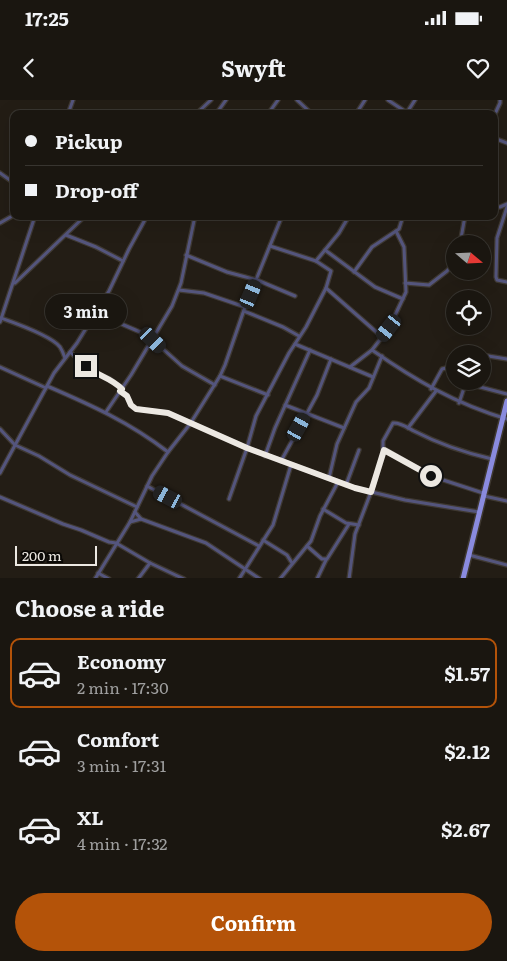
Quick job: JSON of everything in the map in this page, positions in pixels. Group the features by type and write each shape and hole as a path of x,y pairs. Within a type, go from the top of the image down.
{"main road":[{"path":"462,578 492,458 505,418 507,401"}],"street":[{"path":"200,110 211,100"},
{"path":"297,100 308,110"},
{"path":"388,100 402,110"},
{"path":"507,206 497,238 496,277 497,280 507,282"},
{"path":"34,220 14,284 2,312 1,320 29,329 56,343 65,358"},
{"path":"14,284 81,220"},
{"path":"0,473 46,387 109,291 145,220"},
{"path":"106,412 154,339 179,290 194,220"},
{"path":"95,578 130,522 147,486 168,452 190,424 220,376 280,220"},
{"path":"316,261 339,233 347,220"},
{"path":"354,272 373,246 400,228 402,220"},
{"path":"462,235 464,220"},
{"path":"350,367 372,350 389,328 403,299 406,290 404,247 396,232"},
{"path":"66,234 123,261"},
{"path":"229,500 254,421 282,366 306,327 326,288 331,272 316,261 270,246"},
{"path":"325,250 379,289 403,299"},
{"path":"186,255 227,272 257,280 295,296"},
{"path":"405,283 429,285 446,270"},
{"path":"326,288 382,337"},
{"path":"179,290 204,293 245,309 299,336"},
{"path":"96,313 154,339 182,366 215,385"},
{"path":"295,344 372,377"},
{"path":"266,456 285,405 310,350"},
{"path":"372,350 431,388 459,403 505,418"},
{"path":"70,352 92,371 110,379 127,396 131,405 136,409 168,413 266,456 346,485 371,492 479,512"},
{"path":"329,478 336,447 344,428 356,402 367,391 382,356"},
{"path":"491,356 507,359"},
{"path":"281,462 317,395 331,359"},
{"path":"0,367 106,412 168,452"},
{"path":"431,388 442,369 446,368"},
{"path":"220,376 268,395"},
{"path":"491,389 507,394"},
{"path":"459,403 463,390"},
{"path":"408,428 436,391"},
{"path":"285,405 344,428"},
{"path":"349,578 353,543 384,450 384,439 393,423 398,422 408,428 465,451 492,458"},
{"path":"0,429 15,445 39,456 70,475 137,507"},
{"path":"346,485 359,450"},
{"path":"384,450 431,476 507,501"},
{"path":"239,578 273,525 291,465"},
{"path":"280,578 313,537 317,521 338,482"},
{"path":"147,486 259,546"},
{"path":"0,497 63,524 116,543 150,563 184,578"},
{"path":"323,509 349,524 359,525"},
{"path":"135,512 141,519 197,538 260,578"},
{"path":"130,522 141,519"},
{"path":"317,578 349,524"},
{"path":"263,540 287,555 292,563"},
{"path":"306,546 326,560"},
{"path":"468,554 507,565"},
{"path":"138,578 150,563"},
{"path":"98,573 109,578"}],"route":[{"path":"86,366 92,371 114,381 136,409 168,413 281,462 355,488 371,492 384,450 431,476"}]}
